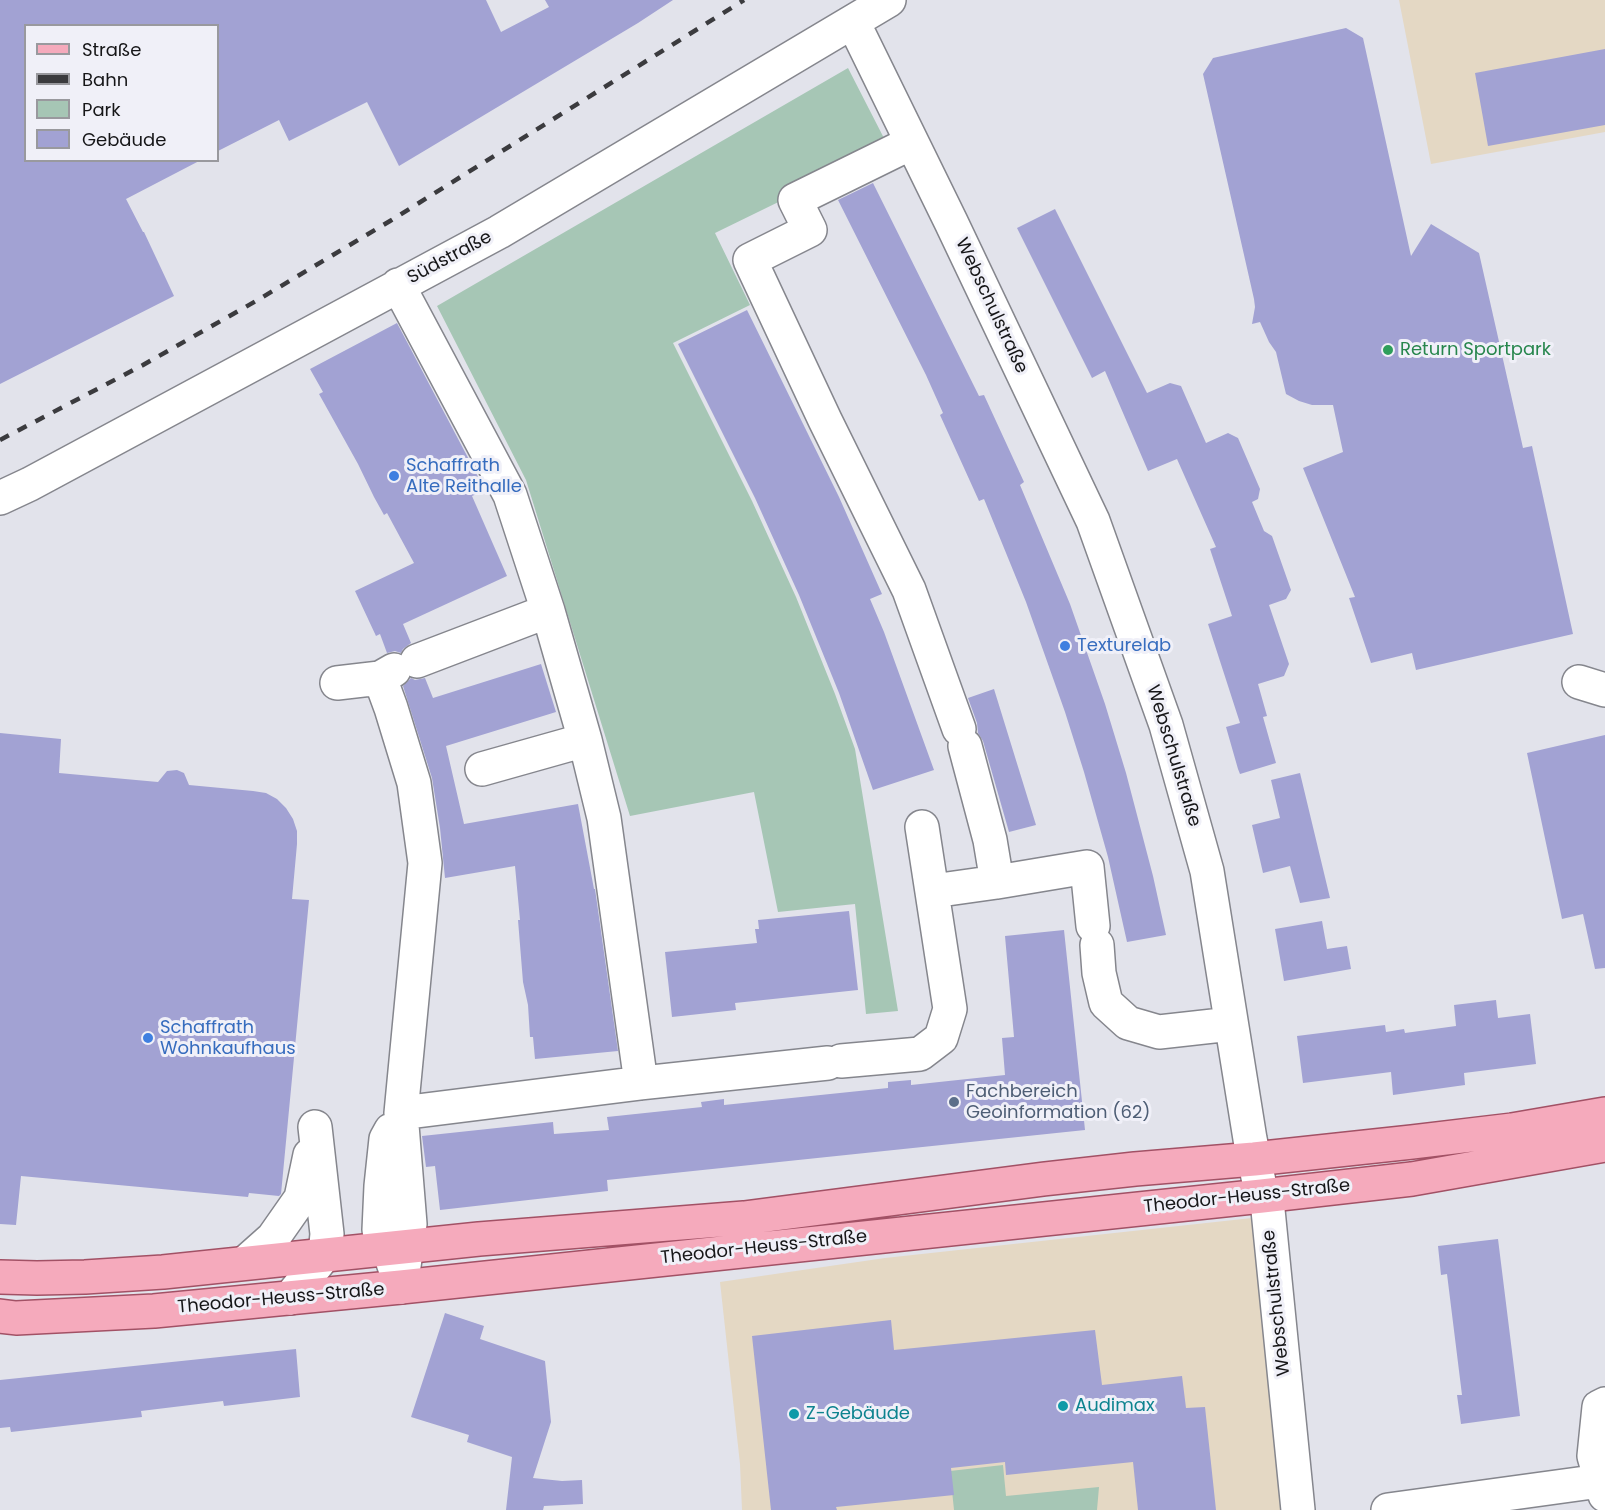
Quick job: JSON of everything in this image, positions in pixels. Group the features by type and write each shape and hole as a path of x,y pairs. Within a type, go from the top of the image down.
{"main road":[{"name":"Theodor-Heuss-Straße","path":"0,1277 85,1277 163,1272 398,1247 744,1218 1044,1179 1254,1159 1512,1130 1605,1114"},
{"name":"Theodor-Heuss-Straße","path":"0,1316 16,1318 154,1311 1265,1203 1605,1145"}],"street":[{"name":"Südstraße","path":"0,498 499,232 889,0"},
{"name":"Webschulstraße","path":"853,22 1093,521 1166,726 1207,871 1254,1159 1265,1203 1298,1510"},
{"path":"911,142 795,200 810,230 750,260 909,590 962,737 990,840 997,882"},
{"path":"398,285 510,495 548,611 585,740 604,818 641,1083"},
{"path":"337,683 397,670 548,611"},
{"path":"397,670 391,708 414,783 424,863 401,1113 410,1224 398,1247 401,1287"},
{"path":"482,769 585,740"},
{"path":"401,1113 641,1083 920,1054 941,1038 950,1009 922,827"},
{"path":"933,891 1087,867 1099,973 1106,1003 1128,1023 1159,1032 1231,1024"},
{"path":"246,1262 273,1238 301,1198 315,1127 327,1234 325,1254 290,1298"},
{"path":"1388,1510 1603,1488 1594,1456 1599,1407 1605,1404"}],"shaded area":[{"path":"1399,0 1605,0 1605,132 1431,164"},
{"path":"1252,1218 1278,1231 1309,1510 742,1510 740,1464 720,1282 885,1258"}],"green space":[{"path":"848,68 889,148 715,233 750,305 673,343 752,501 796,597 855,749 898,1011 866,1014 855,904 778,912 754,792 630,816 526,480 437,306"},
{"path":"1003,1465 1006,1496 1099,1487 1097,1510 954,1510 950,1471"}],"building":[{"path":"0,0 486,0 501,32 549,7 545,0 673,0 399,166 367,102 289,141 279,120 219,150 219,24 24,24 24,162 197,162 126,199 174,296 0,384"},
{"name":"Return Sportpark","path":"1346,28 1363,38 1411,256 1431,224 1479,253 1523,448 1532,446 1573,634 1416,670 1412,653 1371,663 1349,598 1355,597 1303,468 1343,452 1333,405 1312,405 1286,394 1276,352 1260,322 1252,324 1254,299 1203,74 1213,58"},
{"path":"1605,49 1605,125 1488,146 1475,73"},
{"path":"873,183 979,396 984,395 1024,482 1020,485 1070,604 1105,704 1126,773 1166,935 1127,942 1108,857 1084,772 1026,602 984,499 979,501 940,415 943,413 926,375 838,200"},
{"path":"1055,209 1147,393 1170,383 1181,386 1206,443 1228,433 1238,438 1260,489 1258,499 1252,502 1264,531 1272,536 1291,590 1286,599 1269,605 1289,664 1284,676 1258,684 1267,716 1263,717 1276,763 1240,774 1238,769 1226,727 1240,723 1208,624 1232,616 1210,549 1216,547 1177,459 1148,471 1105,371 1092,378 1017,228"},
{"path":"747,310 839,497 882,594 870,599 934,770 873,790 839,693 799,595 755,498 678,344"},
{"path":"397,323 485,490 472,496 507,576 403,624 411,643 401,653 395,651 387,653 380,634 376,636 355,591 414,563 387,513 384,515 374,497 319,394 323,392 310,369"},
{"path":"541,664 556,712 446,746 464,824 578,804 595,889 618,1051 535,1059 523,982 515,866 445,878 432,778 403,686 411,678 415,680 425,678 433,698"},
{"path":"994,689 1036,825 1009,832 968,698"},
{"name":"Schaffrath Wohnkaufhaus","path":"0,733 61,739 59,773 158,782 167,771 177,770 184,773 189,785 266,793 277,799 293,819 297,831 297,844 292,899 309,900 279,1196 249,1193 248,1197 21,1176 16,1225 0,1224"},
{"path":"1605,735 1605,968 1595,969 1583,914 1562,919 1527,753"},
{"path":"1300,773 1330,898 1300,903 1290,866 1263,873 1252,825 1280,818 1271,780"},
{"path":"849,911 858,990 735,1003 736,1010 672,1017 665,952 757,943 755,929 759,929 758,920"},
{"path":"1322,921 1327,949 1347,946 1351,969 1284,981 1275,929"},
{"path":"1064,930 1085,1130 607,1180 608,1191 440,1210 435,1166 426,1167 422,1136 553,1122 554,1134 609,1130 607,1117 702,1107 701,1102 724,1099 724,1105 888,1088 888,1082 911,1080 911,1085 1005,1075 1002,1038 1014,1037 1005,936"},
{"path":"1496,1000 1498,1018 1530,1014 1536,1064 1464,1073 1465,1085 1393,1095 1391,1072 1303,1083 1297,1036 1385,1025 1386,1032 1404,1029 1405,1033 1456,1026 1454,1005"},
{"path":"1498,1239 1520,1416 1461,1424 1457,1395 1462,1395 1447,1274 1441,1275 1438,1246"},
{"path":"445,1313 484,1326 480,1339 545,1361 551,1422 533,1478 562,1481 582,1480 583,1504 544,1506 543,1510 506,1510 512,1457 467,1442 469,1435 411,1417"},
{"path":"891,1320 894,1350 1095,1330 1102,1385 1182,1376 1186,1408 1205,1407 1216,1510 1138,1510 1133,1462 1006,1475 1005,1462 951,1468 954,1495 836,1507 837,1510 771,1510 752,1336"},
{"path":"296,1349 300,1397 224,1406 223,1401 141,1411 142,1417 11,1432 10,1427 0,1428 0,1380"}],"railway":[{"path":"0,440 143,365 256,301 390,221 744,0"}],"place":[{"name":"Return Sportpark","path":"1388,350"},
{"name":"Schaffrath Alte Reithalle","path":"394,476"},
{"name":"Texturelab","path":"1065,646"},
{"name":"Schaffrath Wohnkaufhaus","path":"148,1038"},
{"name":"Fachbereich Geoinformation (62)","path":"954,1102"},
{"name":"Audimax","path":"1063,1406"},
{"name":"Z-Gebäude","path":"794,1414"}]}
